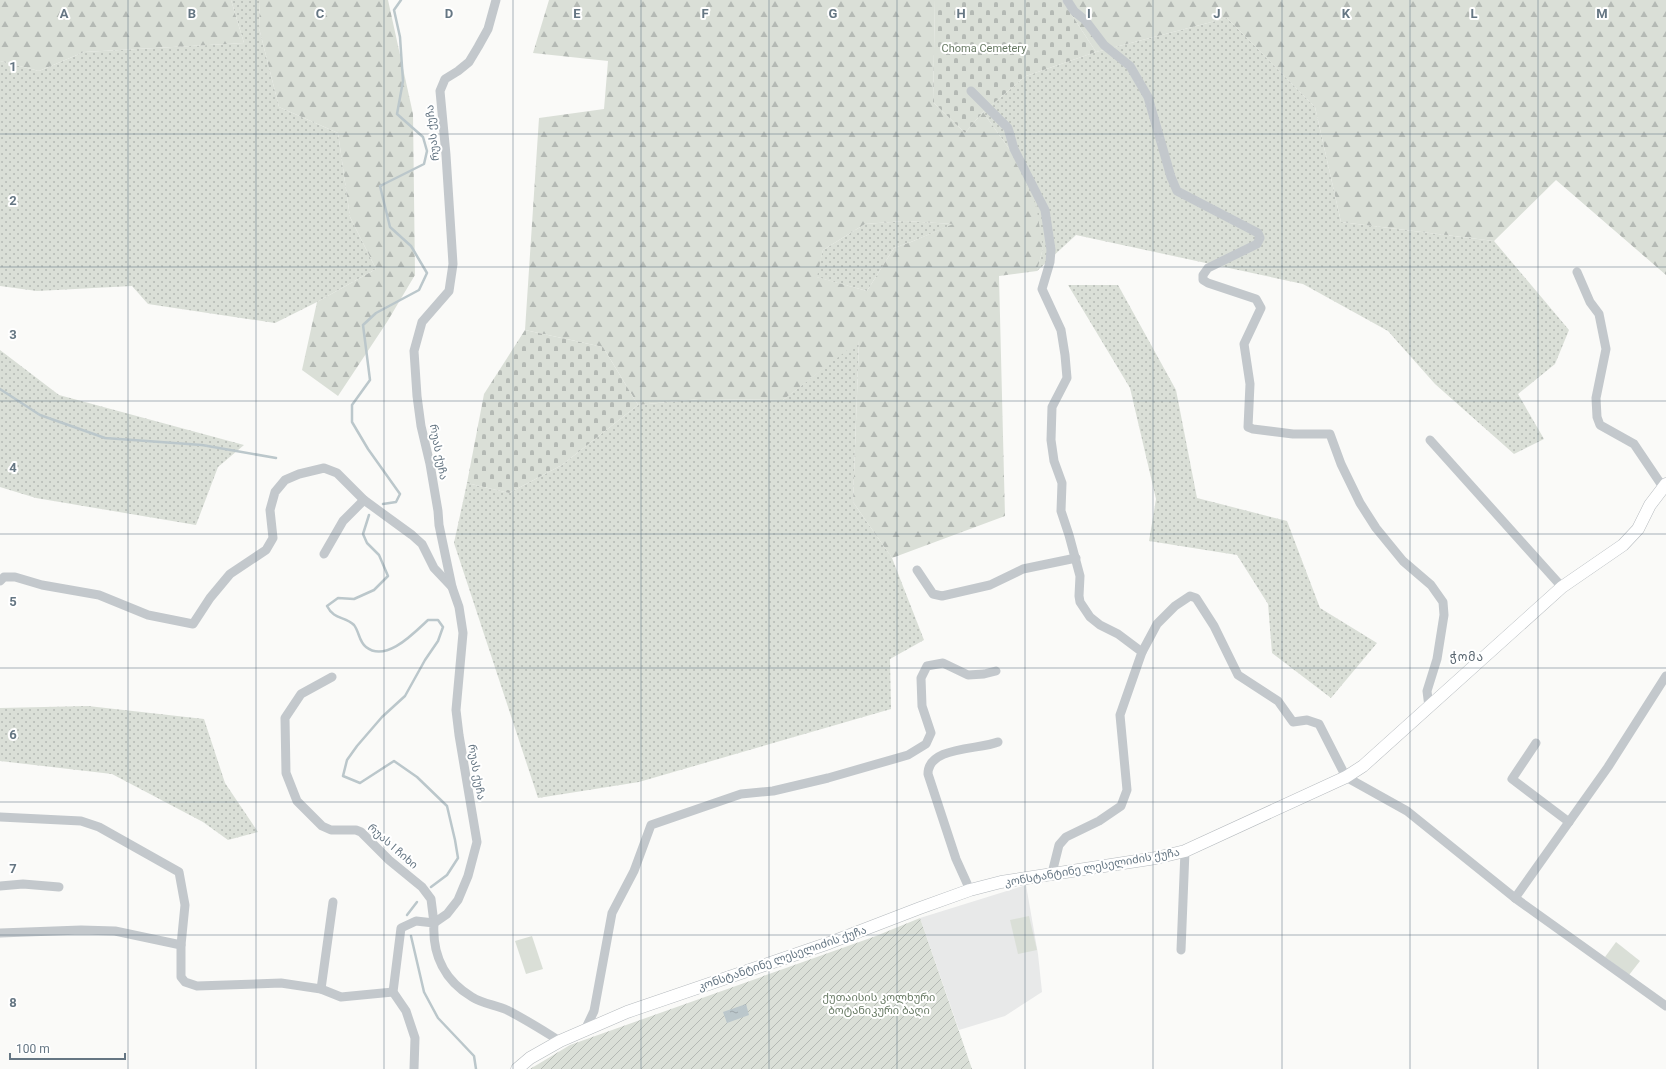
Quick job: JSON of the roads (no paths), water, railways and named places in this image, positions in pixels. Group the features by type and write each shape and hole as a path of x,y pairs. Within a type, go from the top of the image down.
{"main road":[{"name":"კონსტანტინე ლესელიძის ქუჩა","path":"517,1069 530,1058 560,1040 627,1012 828,944 970,890 1001,882 1156,858 1184,851 1346,777 1363,766 1562,588 1623,545 1638,529 1650,506 1664,486"}],"street":[{"name":"რუას ქუჩა","path":"434,923 447,914 458,900 468,876 477,842 456,710 463,633 459,607 452,587 439,525 430,464 421,426 414,351 422,322 449,291 452,277 453,264 446,155 440,91 445,79 458,71 468,62 478,47 488,29 496,0"},
{"path":"1067,0 1074,11 1085,20 1104,45 1130,66 1148,97 1171,177 1177,191 1258,233 1260,238 1257,244 1208,268 1203,275 1203,280 1208,283 1256,300 1261,308 1244,344 1250,384 1248,427 1253,430 1293,434 1330,434 1338,457 1360,503 1376,528 1403,561 1431,585 1443,602 1444,615 1437,659 1427,691 1429,707"},
{"path":"971,91 1008,128 1014,149 1045,210 1050,262 1042,289 1061,330 1067,378 1052,407 1051,440 1054,461 1062,483 1061,511 1076,558 1080,576 1080,602 1090,617 1100,625 1118,634 1142,652"},
{"path":"1576,272 1590,302 1599,314 1606,349 1596,398 1597,417 1600,425 1634,444 1664,486"},
{"path":"1430,440 1562,588"},
{"path":"0,581 4,577 15,577 42,585 99,595 148,615 193,624 210,598 230,574 266,550 273,538 270,510 275,492 285,480 299,474 324,468 337,473 364,500 422,544 434,568 452,587"},
{"path":"324,554 343,521 364,500"},
{"path":"917,570 933,594 942,596 990,585 1023,569 1076,558"},
{"path":"1052,874 1059,845 1066,837 1099,821 1121,806 1127,790 1120,714 1142,652 1157,624 1175,606 1190,596 1196,598 1214,626 1238,675 1278,701 1293,722 1307,720 1319,724 1346,777 1407,811 1515,898 1666,1006"},
{"path":"585,1030 594,1011 612,913 634,871 651,825 741,794 773,791 821,780 908,755 926,744 930,733 922,706 921,678 928,666 943,663 968,675 984,674 996,670"},
{"path":"1515,898 1608,767 1666,676"},
{"name":"რუას I ჩიხი","path":"332,677 301,694 285,718 286,773 297,801 322,826 331,830 356,830 361,832 389,860 422,887 431,899 435,951 447,977 472,998 506,1010 560,1040"},
{"path":"970,890 956,858 928,774 928,767 931,762 937,758 966,747 998,742"},
{"path":"1536,743 1512,779 1569,822"},
{"path":"0,817 81,821 99,827 179,872 185,905 181,945 181,977 185,982 197,986 281,983 321,989 341,996 393,992"},
{"path":"1181,950 1184,851"},
{"path":"0,886 23,884 58,887"},
{"path":"321,989 333,902"},
{"path":"414,1069 415,1038 406,1011 393,992 401,928 416,921 434,923"},
{"path":"0,933 81,930 115,931 181,945"}],"water":[{"path":"746,1004 749,1015 727,1023 723,1012"}],"waterway":[{"path":"383,504 396,502 400,494 368,449 352,422 352,405 370,380 363,325 376,313 419,290 427,273 411,246 390,227 380,186 424,164 427,151 423,137 397,114 403,81 400,37 394,10 401,0"},
{"path":"0,389 40,415 105,438 202,445 276,458"},
{"path":"369,515 363,534 367,543 379,555 388,576 374,590 354,599 338,598 327,606 333,614 351,622 357,630 364,645 374,651 391,649 408,638 428,620 438,620 443,627 438,641 425,660 405,696 382,717 357,746 347,760 343,776 360,783 394,761 417,777 447,806 458,858 447,875 431,887"},
{"path":"407,915 417,902"},
{"path":"411,936 424,992 438,1018 474,1056 476,1069"}],"district":[{"name":"ჭომა","path":"1467,657"}],"park label":[{"name":"Choma Cemetery","path":"984,48"},
{"name":"ქუთაისის კოლხური ბოტანიკური ბაღი","path":"879,1003"}]}
